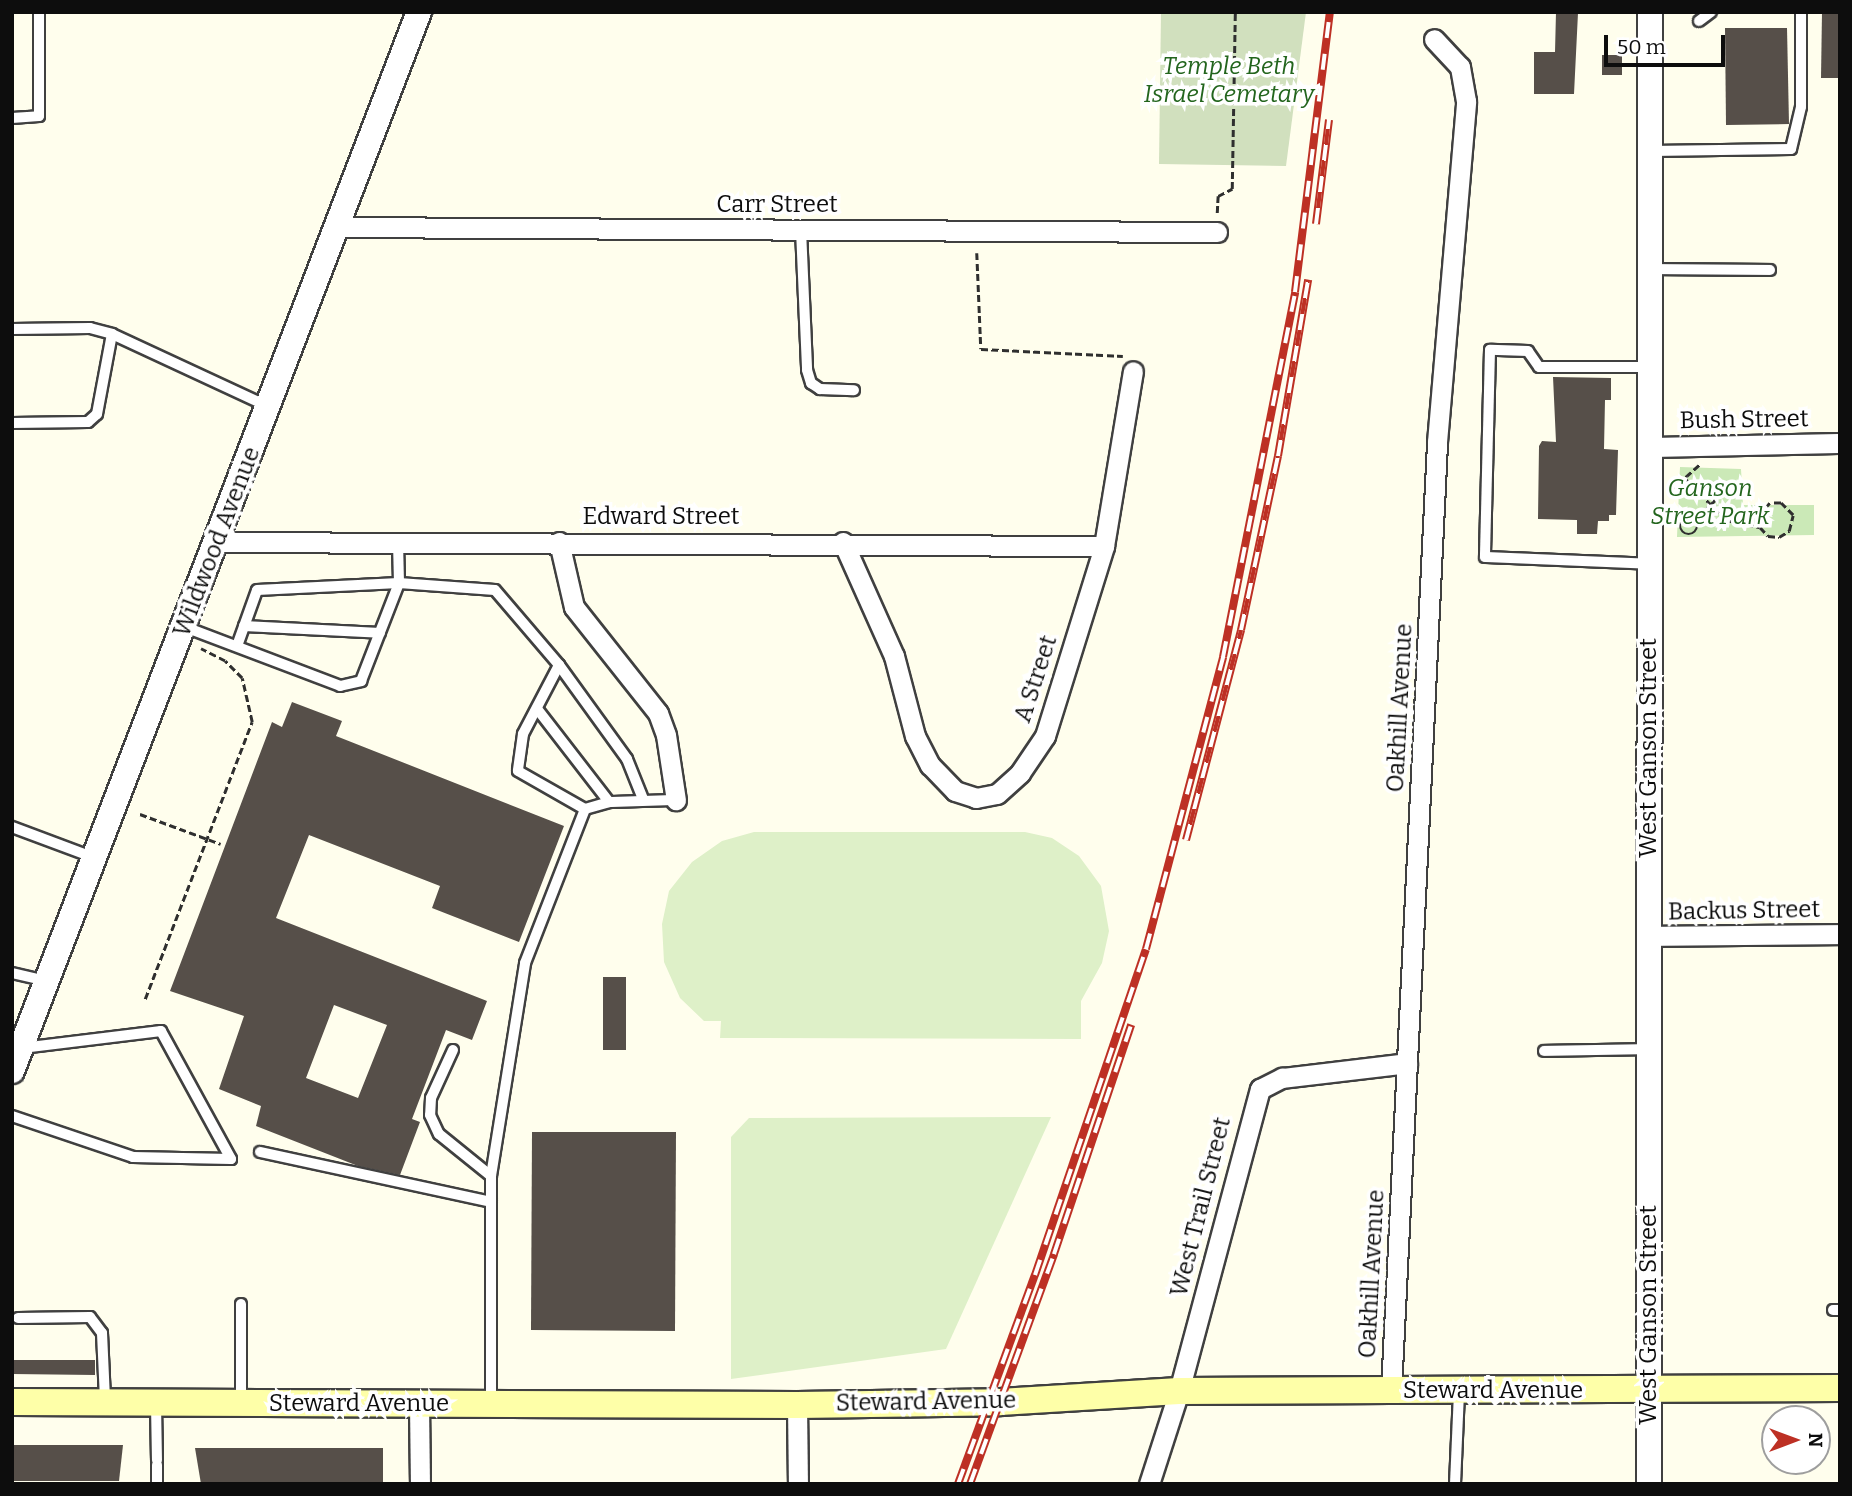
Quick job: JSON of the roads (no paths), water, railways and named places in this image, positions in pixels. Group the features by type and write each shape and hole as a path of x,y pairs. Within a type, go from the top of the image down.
{"main road":[{"name":"Steward Avenue","path":"12,1402 797,1405 988,1402 1179,1391 1649,1392 1840,1388"}],"street":[{"name":"Wildwood Avenue","path":"16,1058 218,542 419,12"},
{"name":"West Ganson Street","path":"1649,1484 1650,12"},
{"name":"Oakhill Avenue","path":"1391,1391 1437,442 1466,101 1460,67 1434,39"},
{"name":"Carr Street","path":"336,227 1217,232"},
{"name":"A Street","path":"843,542 894,656 915,736 930,765 955,791 976,798 1008,785 1045,736 1104,546 1133,371"},
{"name":"Bush Street","path":"1650,447 1840,443"},
{"path":"559,541 574,607 658,713 666,735 676,800"},
{"name":"Edward Street","path":"218,542 843,542 1104,546"},
{"name":"Backus Street","path":"1648,936 1840,934"},
{"name":"West Trail Street","path":"1149,1484 1179,1391 1260,1089 1282,1078 1407,1063"},
{"path":"419,1404 420,1484"},
{"path":"797,1405 798,1484"}],"lane":[{"path":"12,118 39,116 39,12"},
{"path":"1699,21 1711,12"},
{"path":"1650,151 1791,149 1801,107 1801,12"},
{"path":"801,230 807,370 811,383 820,388 854,390"},
{"path":"1651,269 1770,270"},
{"path":"12,328 90,328 112,334 269,407"},
{"path":"12,423 88,422 97,414 112,334"},
{"path":"1649,367 1539,367 1528,351 1490,351 1485,557 1650,564"},
{"path":"185,627 340,687 361,681 399,583 398,540"},
{"path":"237,646 257,590 399,583 495,590 559,665 627,759 643,799"},
{"path":"244,626 380,633"},
{"path":"559,665 523,734 518,771 585,809 609,802 676,800"},
{"path":"538,709 609,802"},
{"path":"491,1405 491,1176 525,963 585,809"},
{"path":"12,827 95,858"},
{"path":"12,973 47,981"},
{"path":"12,1116 133,1157 231,1159 162,1031 16,1058"},
{"path":"1544,1051 1649,1049"},
{"path":"453,1050 431,1098 430,1115 439,1134 491,1176"},
{"path":"260,1152 491,1202"},
{"path":"241,1304 241,1403"},
{"path":"18,1318 90,1317 102,1333 105,1403"},
{"path":"1455,1484 1460,1391"},
{"path":"156,1404 157,1484"}],"railway":[{"path":"958,1484 1035,1275 1146,949 1223,657 1295,292 1330,12"},
{"path":"1316,224 1329,120"},
{"path":"1186,840 1241,630 1278,456 1308,280"},
{"path":"970,1484 1054,1254 1131,1025"}],"park label":[{"name":"Temple Beth Israel Cemetary","path":"1229,81"},
{"name":"Ganson Street Park","path":"1710,503"}]}
